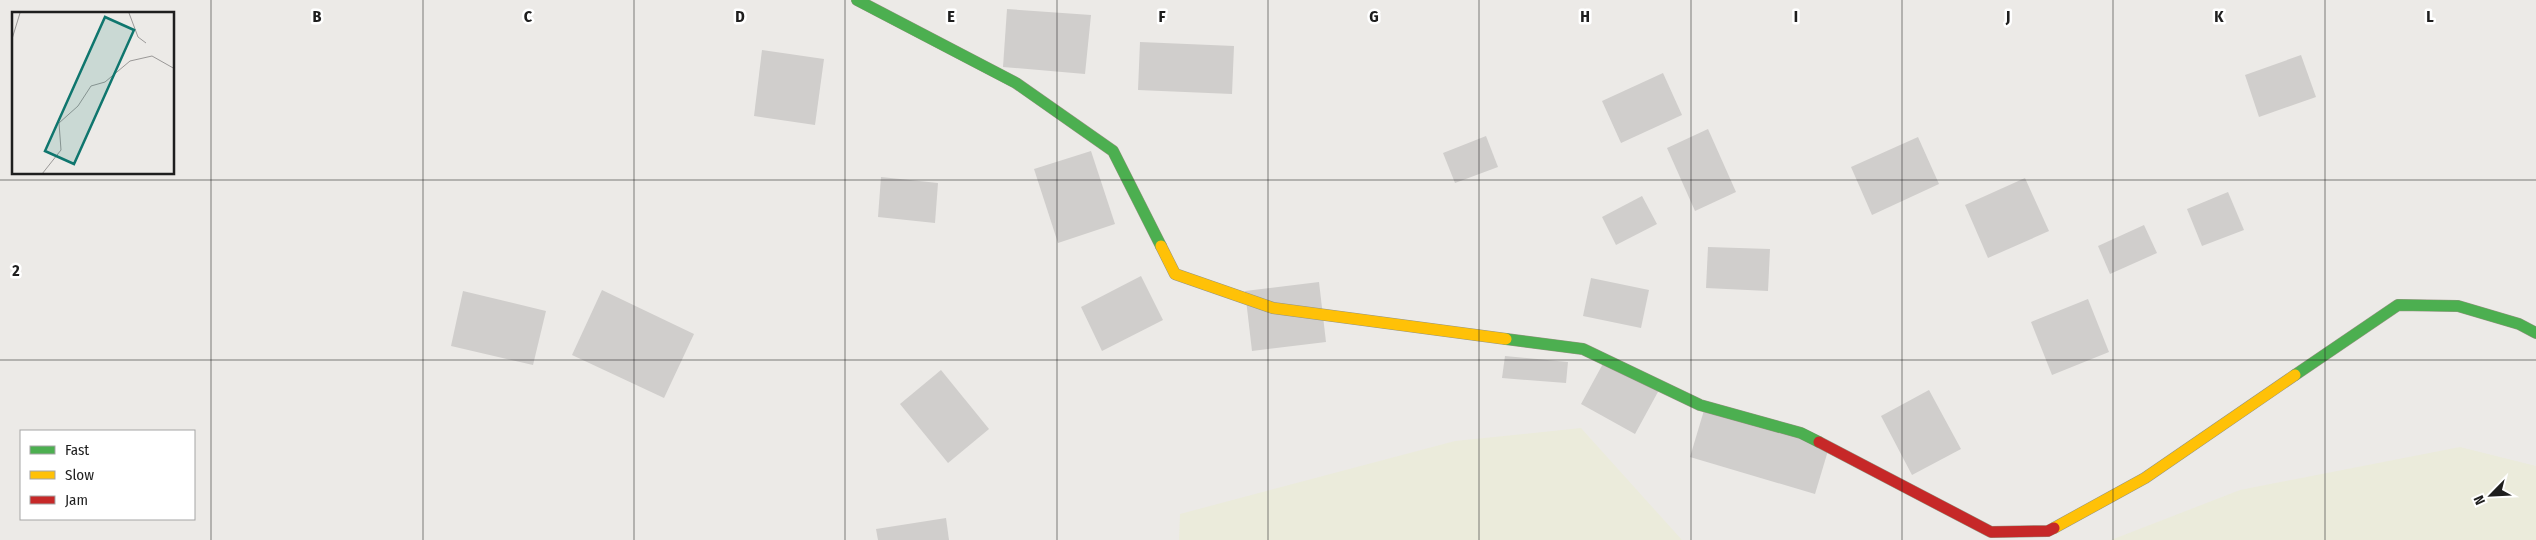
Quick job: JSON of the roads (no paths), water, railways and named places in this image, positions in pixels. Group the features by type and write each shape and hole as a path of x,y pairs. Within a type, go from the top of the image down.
{"street":[{"path":"857,0 1016,83 1113,151 1175,274 1273,308 1583,349 1700,405 1802,433 1991,532 2048,531 2145,478 2398,306 2458,306 2519,324 2536,333"}]}
